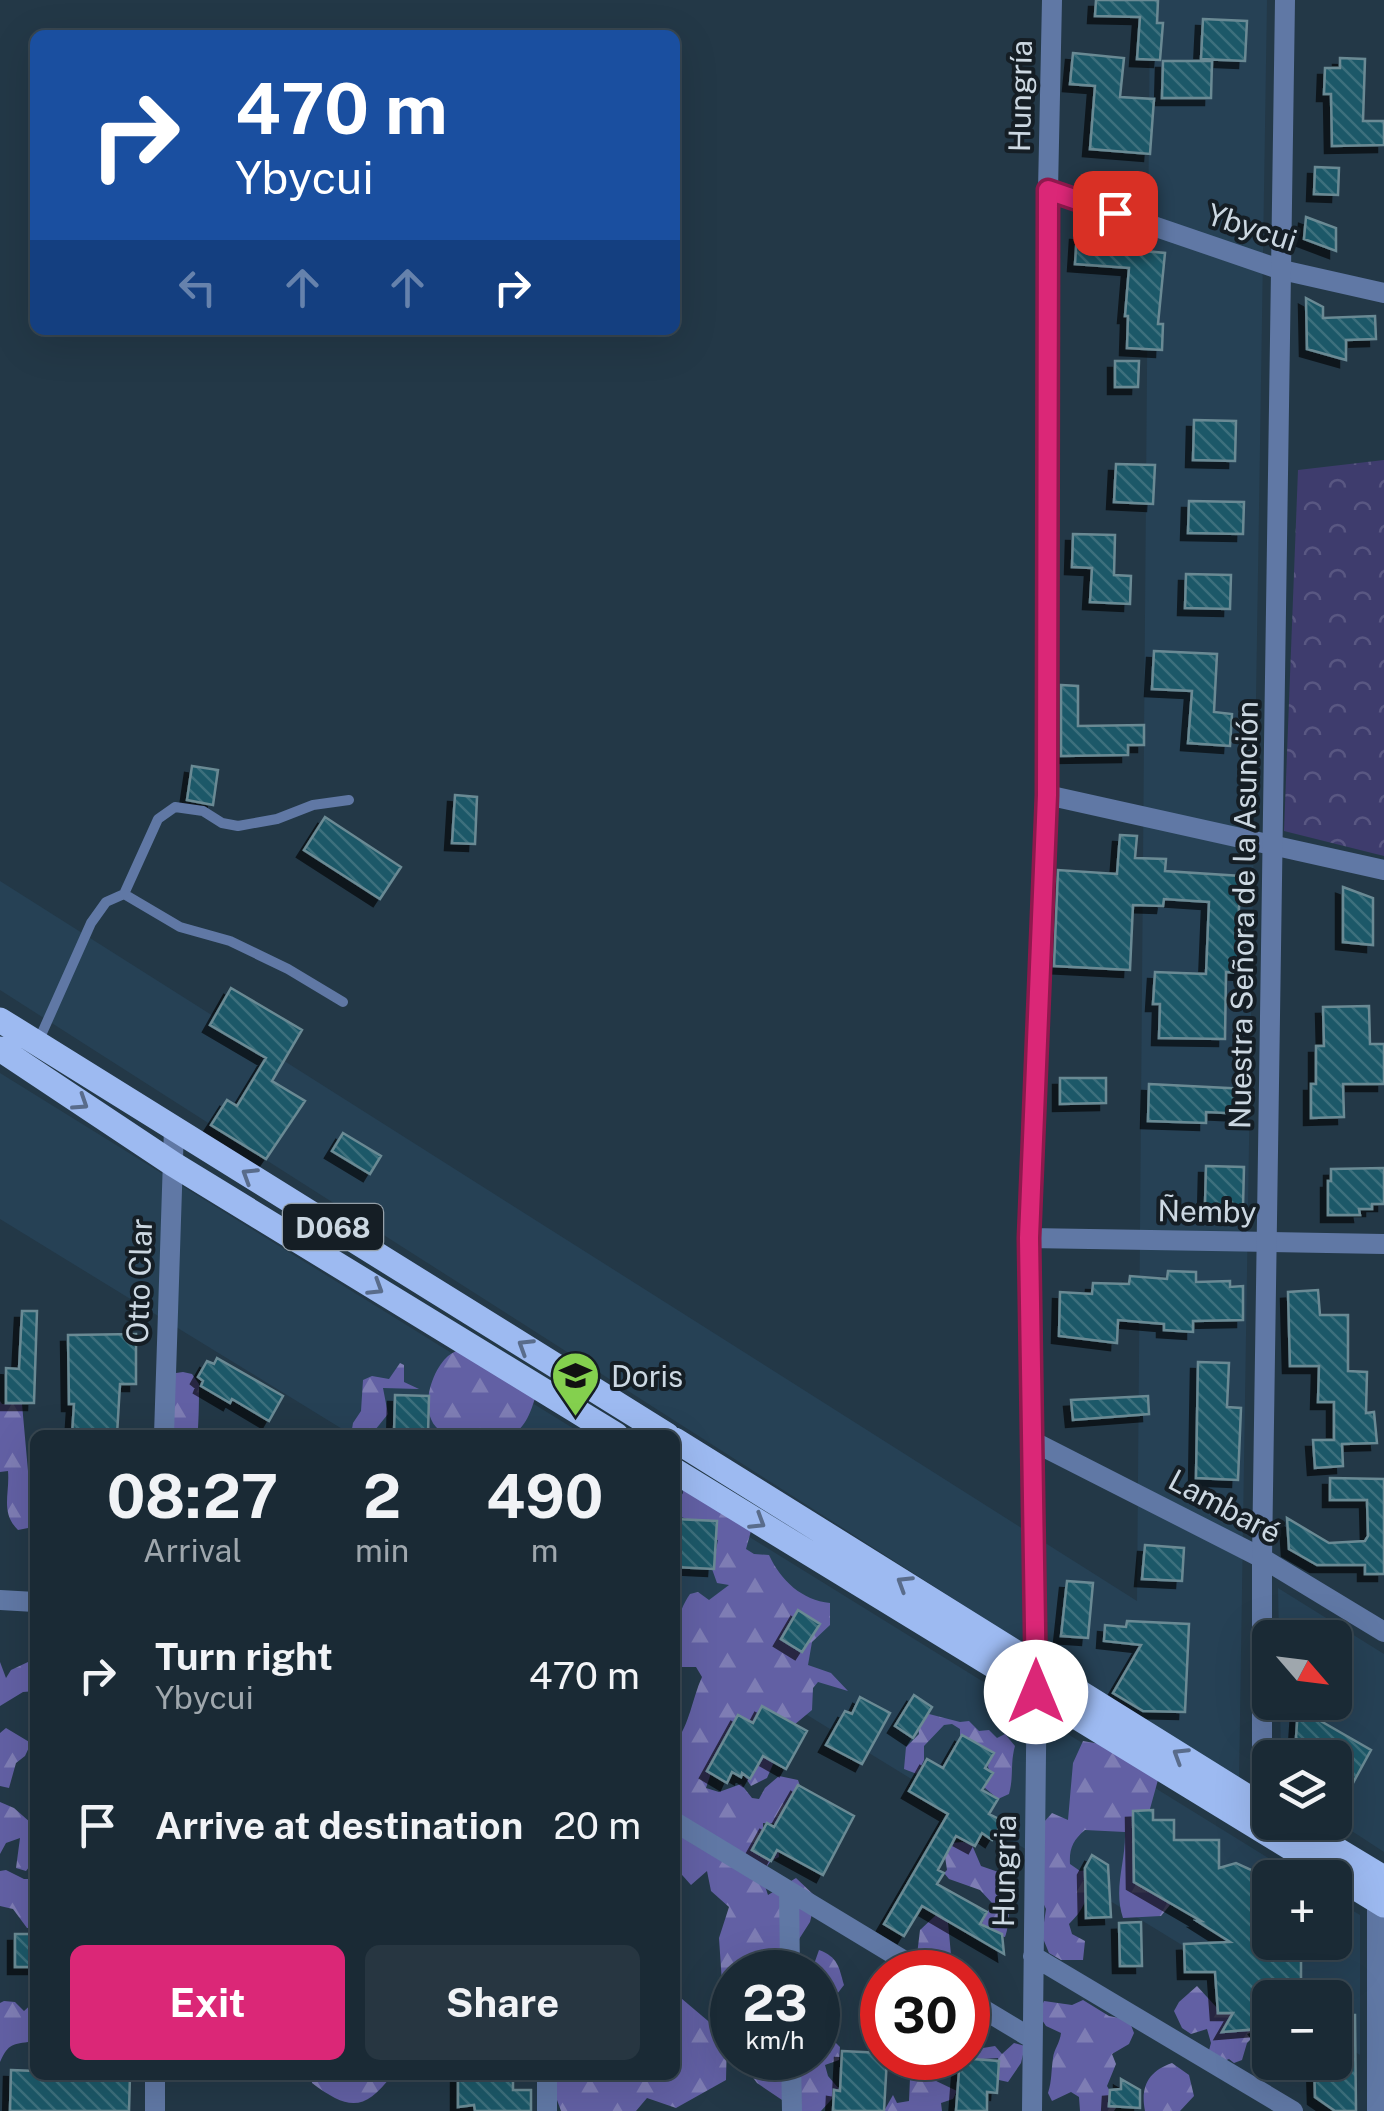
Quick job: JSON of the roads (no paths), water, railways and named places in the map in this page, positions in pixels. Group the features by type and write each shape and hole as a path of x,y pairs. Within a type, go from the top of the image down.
{"main road":[{"name":"D068","path":"0,1020 659,1430"},
{"name":"D068","path":"0,1049 173,1164 608,1430"},
{"path":"680,1443 1037,1666 1252,1807"},
{"path":"680,1474 1036,1692 1252,1809"},
{"path":"1302,1840 1380,1890"},
{"path":"1321,1840 1380,1890"}],"street":[{"name":"Hungría","path":"1036,1692 1029,1238 1047,795 1052,0"},
{"name":"Nuestra Señora de la Asunción","path":"1266,1740 1262,1558 1285,0"},
{"name":"Ybycui","path":"1048,190 1282,270 1384,293"},
{"path":"1047,795 1384,870"},
{"name":"Otto Clar","path":"164,1430 174,1128"},
{"name":"Ñemby","path":"1029,1238 1384,1244"},
{"name":"Lambaré","path":"1034,1442 1262,1558 1384,1632"},
{"path":"0,1600 30,1602"},
{"name":"Hungria","path":"1032,2111 1036,1692"},
{"path":"680,1825 885,1950"},
{"path":"1377,2111 1380,1890"},
{"path":"789,1892 790,1950"},
{"path":"1033,1956 1293,2111"},
{"path":"990,2013 1030,2038"},
{"path":"155,2080 155,2111"},
{"path":"547,2080 547,2111"},
{"path":"792,2080 792,2111"}],"lane":[{"path":"38,1043 91,922 106,902 124,894 158,818 175,807 203,811 238,826 313,805 350,800"},
{"path":"124,894 180,927 230,941 288,969 343,1002"},
{"path":"1329,1845 1332,1840"}],"place":[{"name":"Doris","path":"576,1418"}]}
